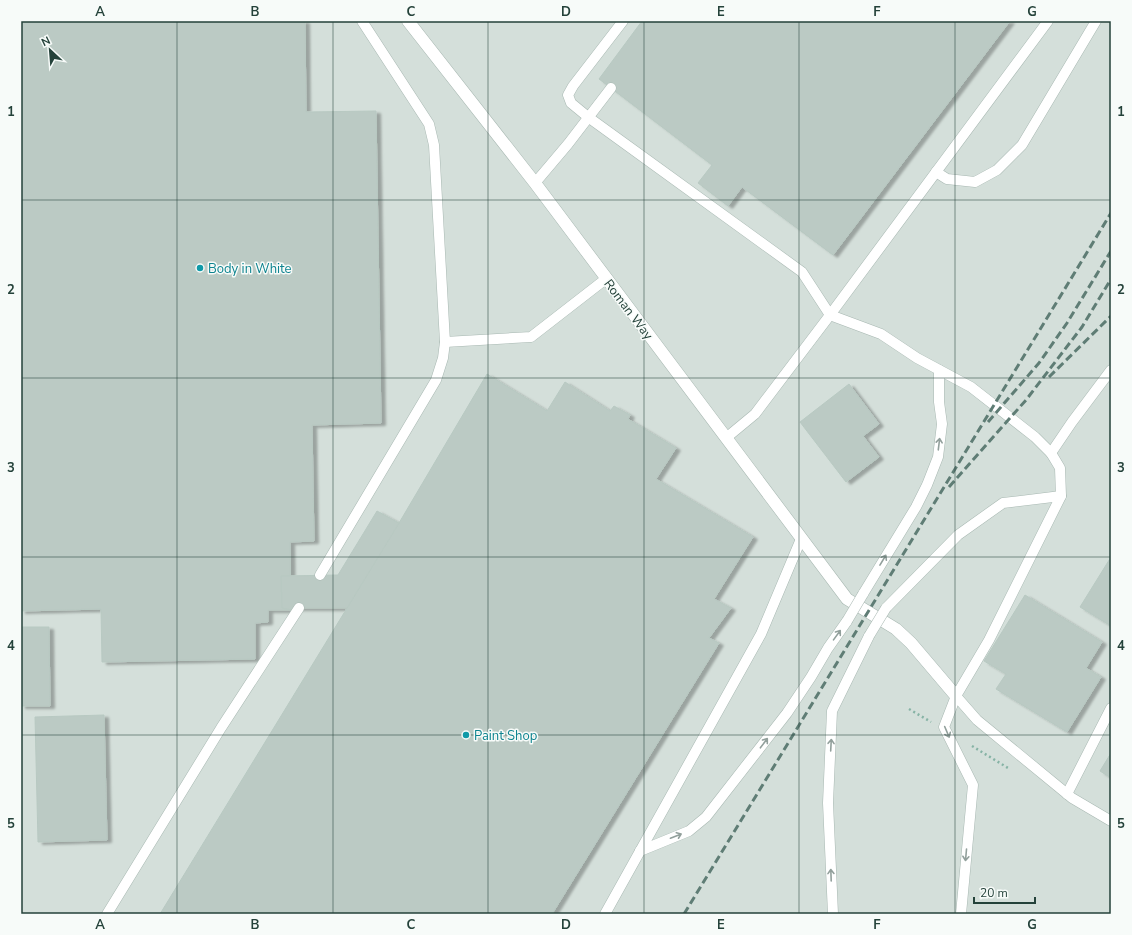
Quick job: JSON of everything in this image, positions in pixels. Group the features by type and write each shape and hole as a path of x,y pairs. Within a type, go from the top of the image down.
{"street":[{"name":"Roman Way","path":"408,21 535,183 607,278 846,599 896,629 911,643 956,696"}],"lane":[{"path":"320,575 436,380 443,358 444,342 434,144 428,124 362,21"},
{"path":"623,21 572,86 568,95 571,103 588,117 802,272 830,315 881,334 917,358 971,387 1035,437 1052,453 1060,468 1060,496 989,640 956,696 944,727 973,785 961,914"},
{"path":"726,438 755,414 1048,21"},
{"path":"936,172 947,179 975,182 997,170 1022,145 1096,21"},
{"path":"535,183 611,88"},
{"path":"444,342 531,337 607,278"},
{"path":"640,851 689,831 706,817 787,713 847,621 916,507 927,485 938,457 942,424 939,402 939,370"},
{"path":"1052,453 1072,422 1111,370"},
{"path":"833,914 828,804 832,711 869,636 886,608 958,535 1003,503 1060,496"},
{"path":"605,914 762,634 802,539"},
{"path":"107,914 221,728 299,608"},
{"path":"956,696 977,720 1067,794 1111,821"},
{"path":"1067,794 1111,708"}],"shaded area":[{"path":"21,21 1111,21 1111,914 21,914"}],"building":[{"name":"Body in White","path":"21,21 305,21 306,112 376,111 381,423 312,425 314,541 290,542 291,610 268,610 268,622 255,623 255,659 102,662 101,609 21,611"},
{"path":"642,21 1010,21 833,255 742,187 728,206 698,183 712,165 599,79"},
{"name":"Paint Shop","path":"487,374 547,411 565,382 610,411 614,406 630,415 628,419 676,448 656,479 753,537 714,599 731,608 709,638 719,643 552,914 160,914 399,523"},
{"path":"849,384 879,424 863,436 879,457 846,482 800,422"},
{"path":"377,511 399,523 347,608 299,608 291,610 282,608 281,576 338,575"},
{"path":"1111,557 1111,626 1080,607"},
{"path":"1025,595 1102,642 1086,668 1101,677 1067,732 996,689 1006,674 984,661"},
{"path":"21,627 49,627 50,706 21,706"},
{"path":"104,715 107,840 38,842 35,717"},
{"path":"1111,753 1111,778 1100,771"}],"railway":[{"path":"684,914 1111,213"},
{"path":"988,422 1039,363 1067,323 1111,251"},
{"path":"949,487 1026,400 1082,327 1111,279"},
{"path":"1049,377 1111,316"}],"place":[{"name":"Body in White","path":"200,268"},
{"name":"Paint Shop","path":"466,735"}]}
